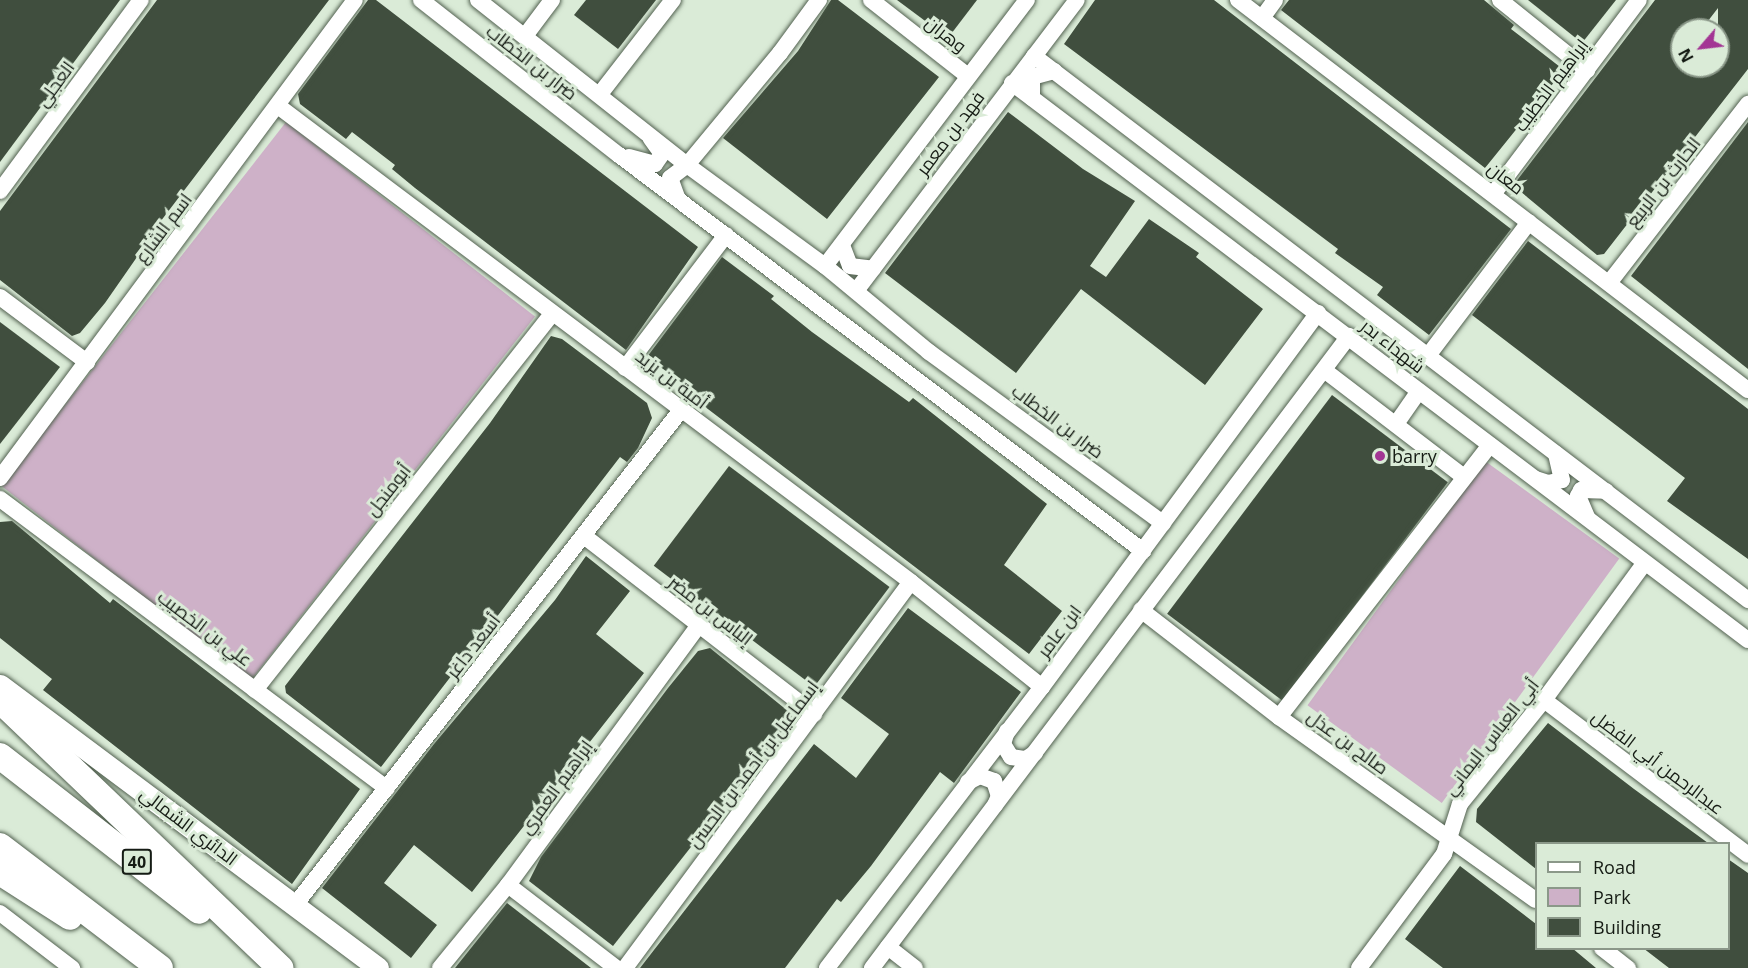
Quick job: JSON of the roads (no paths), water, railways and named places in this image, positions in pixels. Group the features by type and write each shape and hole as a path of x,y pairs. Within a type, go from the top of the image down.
{"highway":[{"path":"0,700 280,968"},
{"name":"40","path":"0,756 273,968"},
{"path":"0,846 160,968"},
{"path":"0,872 155,968"}],"main road":[{"name":"الدائري الشمالي","path":"0,685 378,968"}],"street":[{"name":"اسم الشارع","path":"0,478 355,0"},
{"name":"ضرار بن الخطاب","path":"421,0 619,156 859,333 1143,551"},
{"name":"ضرار بن الخطاب","path":"478,0 639,124 687,165 856,291 892,325 894,337 881,344 859,333"},
{"path":"525,36 552,0"},
{"path":"600,94 673,0"},
{"path":"677,197 670,178 687,165 780,53 819,0"},
{"name":"وهران","path":"871,0 968,76"},
{"name":"فهد بن معمر","path":"825,266 1027,0"},
{"name":"فهد بن معمر","path":"856,291 1077,0"},
{"name":"معان","path":"1238,0 1494,193 1748,390"},
{"path":"1262,18 1275,0"},
{"path":"1500,0 1587,70"},
{"name":"إبراهيم الخطيب","path":"1494,193 1640,0"},
{"name":"العجلي","path":"0,191 138,1"},
{"name":"شهداء بدر","path":"1034,56 1748,600"},
{"path":"1032,98 1032,77 1054,71"},
{"name":"شهداء بدر","path":"1012,84 1349,336 1644,564 1748,640"},
{"name":"الحارث بن الربيع","path":"1609,284 1748,104"},
{"name":"أمية بن يزيد","path":"278,106 911,582 1042,687"},
{"name":"ضرار بن الخطاب","path":"619,156 655,164 662,154 639,124"},
{"path":"1427,357 1529,222"},
{"path":"625,369 726,235"},
{"path":"842,245 850,266 873,269"},
{"path":"0,297 87,362"},
{"name":"ضرار بن الخطاب","path":"873,308 929,352 1162,523"},
{"name":"ابن عامر","path":"827,968 1042,687 1318,313"},
{"name":"أبومنجل","path":"255,690 552,314"},
{"path":"872,968 1349,336"},
{"name":"ضرار بن الخطاب","path":"921,381 907,363 909,350 929,352"},
{"path":"1324,370 1464,477"},
{"path":"1396,424 1419,391"},
{"name":"أسعد داغر","path":"295,905 681,410"},
{"path":"1279,717 1490,445"},
{"path":"1535,479 1548,483 1562,480 1556,454"},
{"path":"1589,520 1578,496 1581,490 1607,491"},
{"name":"علي بن الخصيب","path":"0,499 387,788"},
{"name":"إلياس بن مضر","path":"584,536 814,714"},
{"name":"أبي العباس اليماني","path":"1359,968 1444,854 1460,804 1544,700 1644,564"},
{"name":"إسماعيل بن أحمد بن الحسن","path":"625,968 911,582"},
{"name":"صالح بن عذل","path":"1141,610 1279,717 1415,815 1450,836 1535,899"},
{"name":"إبراهيم العمري","path":"440,968 508,885 698,626"},
{"name":"عبدالرحمن أبي الفضل","path":"1544,700 1748,855"},
{"path":"1008,730 1003,744 1007,754 1021,760 1035,753"},
{"path":"967,783 980,776 994,781 999,796 995,805"},
{"path":"508,885 616,968"},
{"path":"0,913 72,968"},
{"path":"888,947 915,968"},
{"path":"1605,950 1628,968"}],"place":[{"name":"barry","path":"1380,456"}]}
